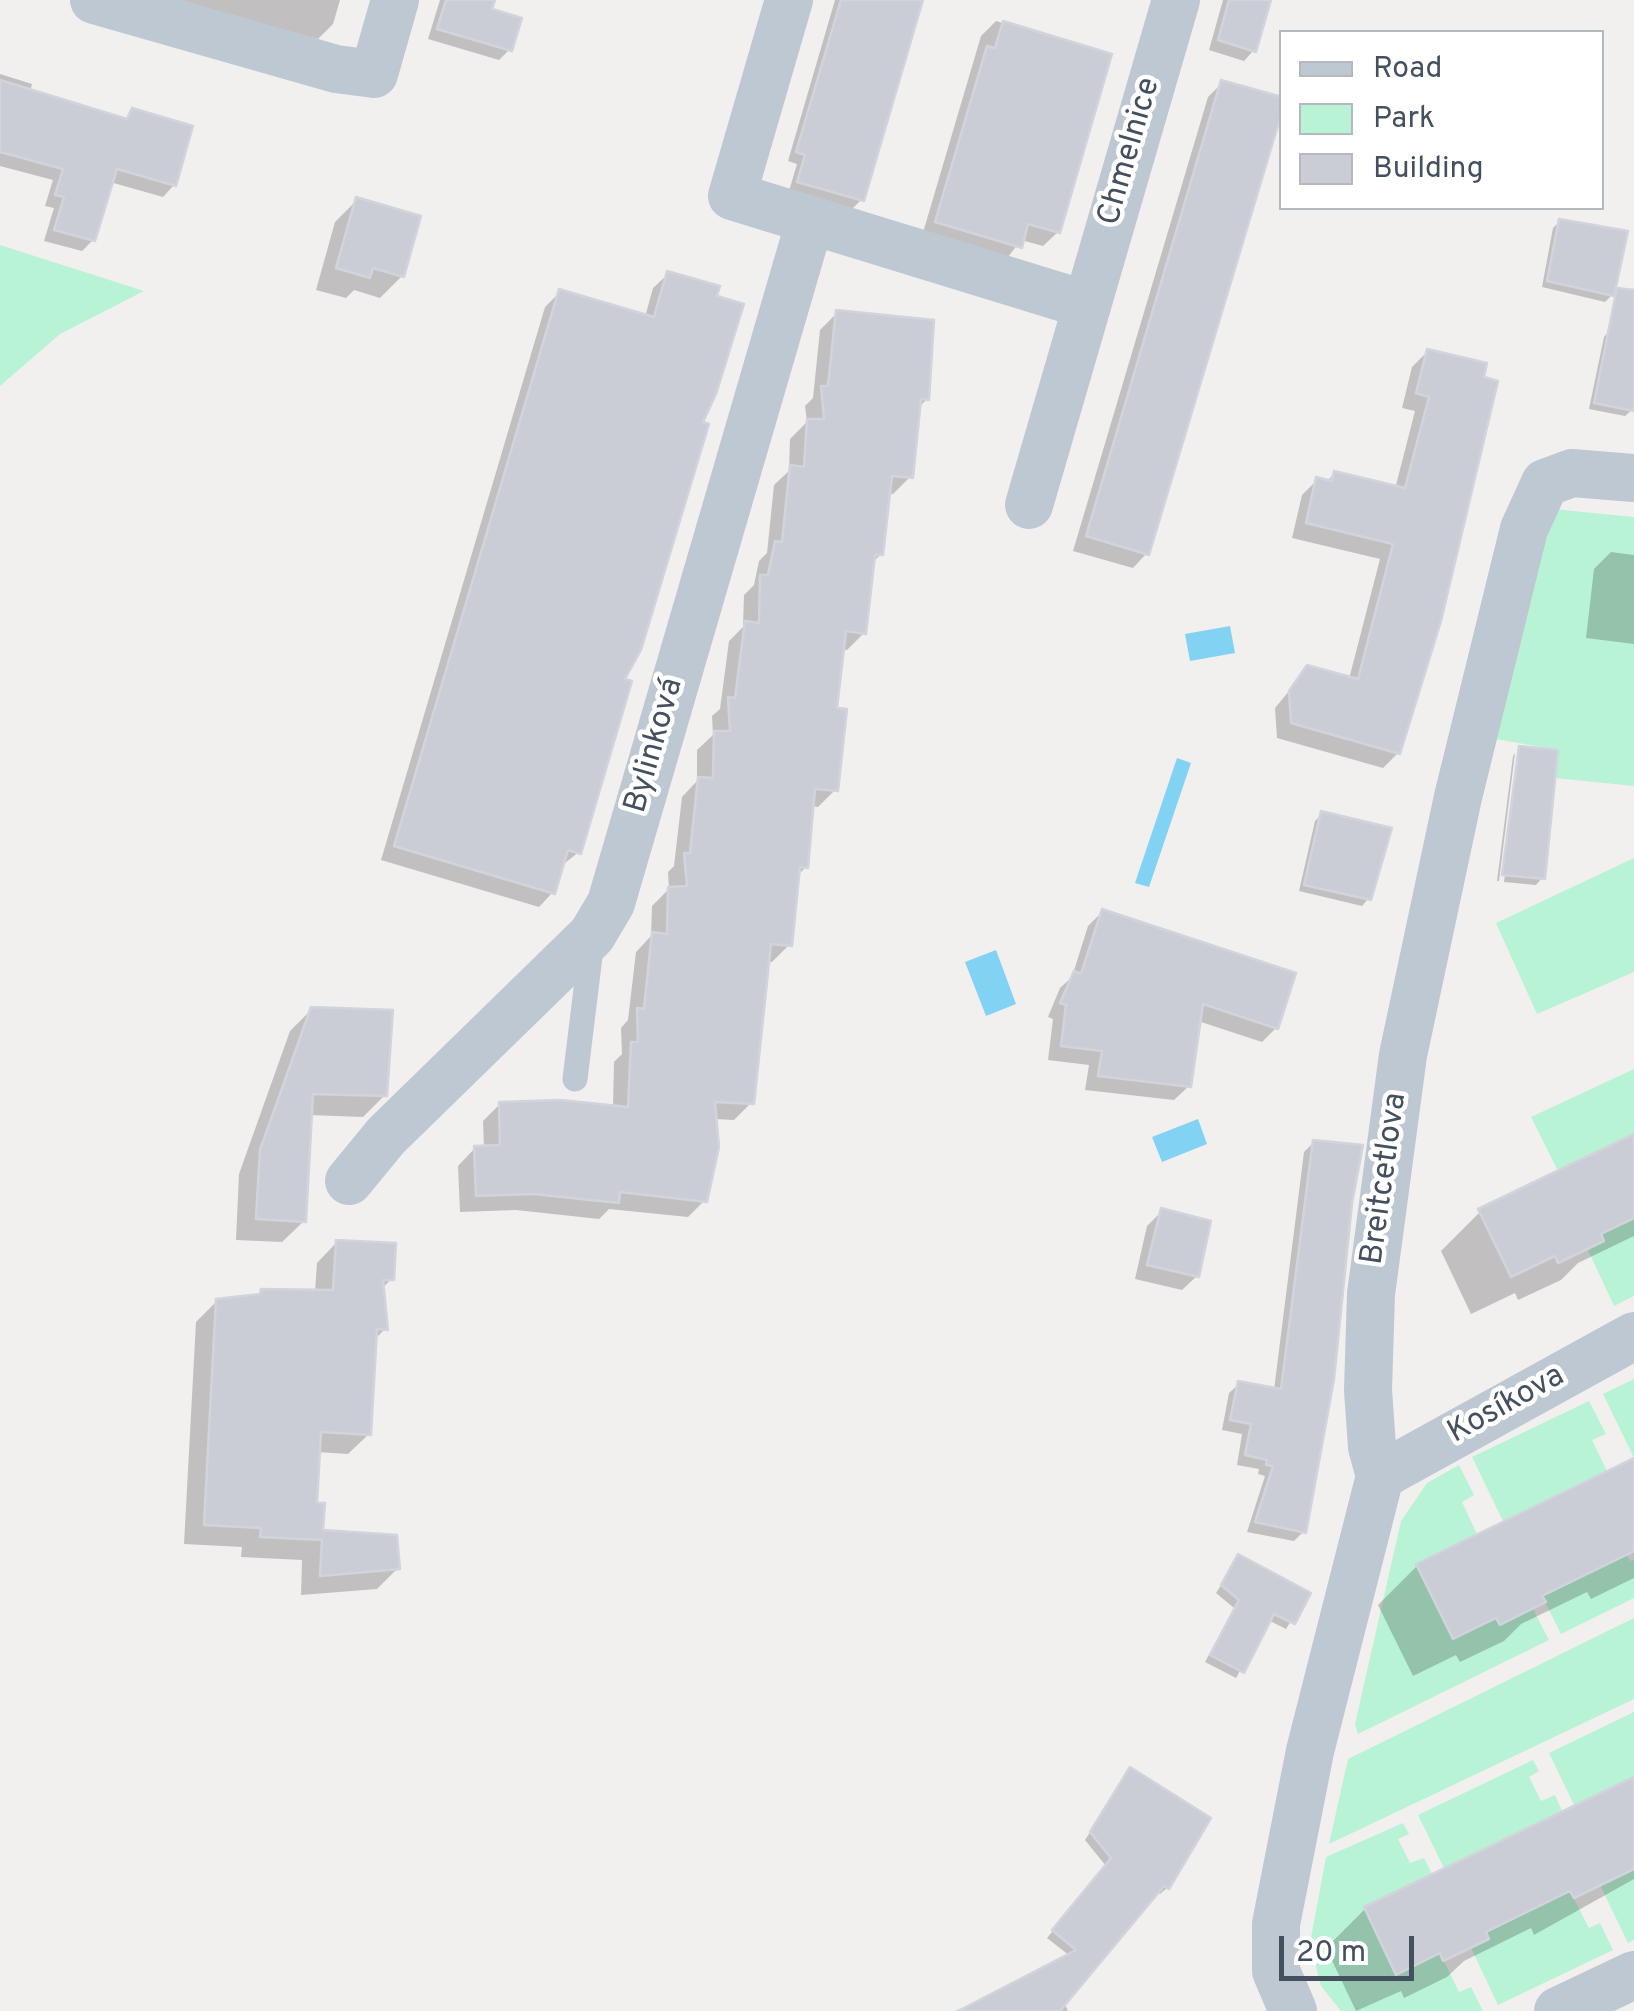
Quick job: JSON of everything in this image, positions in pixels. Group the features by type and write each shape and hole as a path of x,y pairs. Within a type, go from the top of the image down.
{"street":[{"path":"94,0 336,69 374,74 396,0"},
{"path":"789,0 732,196 1087,304"},
{"name":"Chmelnice","path":"1030,505 1176,0"},
{"name":"Bylinková","path":"349,1181 386,1136 592,936 610,903 810,221"},
{"name":"Breitcetlova","path":"1284,1991 1276,1924 1310,1751 1380,1476 1372,1447 1368,1390 1390,1132 1458,798 1524,529 1545,483 1572,473 1634,478"},
{"name":"Kosíkova","path":"1380,1476 1634,1336"},
{"path":"1558,2011 1634,1975"}],"lane":[{"path":"575,1080 592,936"}],"green space":[{"path":"0,245 144,291 60,334 0,386"},
{"path":"1553,509 1634,517 1634,786 1555,778 1558,750 1490,738"},
{"path":"1634,858 1634,972 1537,1014 1496,923"},
{"path":"1634,1069 1634,1134 1558,1171 1531,1117"},
{"path":"1634,1218 1634,1296 1614,1306 1587,1248 1601,1234"},
{"path":"1634,1379 1634,1458 1603,1394"},
{"path":"1589,1401 1606,1434 1592,1440 1607,1471 1503,1521 1472,1457"},
{"path":"1459,1465 1474,1495 1462,1502 1477,1534 1416,1564 1452,1638 1496,1618 1500,1624 1533,1609 1549,1640 1358,1734 1355,1724 1401,1521 1427,1483"},
{"path":"1626,1554 1630,1561 1634,1560 1634,1598 1561,1634 1542,1596"},
{"path":"1634,1618 1634,1699 1329,1844 1348,1759"},
{"path":"1634,1712 1634,1777 1574,1805 1549,1753"},
{"path":"1533,1760 1539,1771 1529,1777 1541,1801 1555,1795 1562,1811 1444,1868 1418,1815"},
{"path":"1403,1823 1409,1834 1398,1839 1410,1863 1424,1858 1432,1874 1364,1907 1396,1974 1440,1953 1459,1992 1471,1987 1483,2011 1341,2011 1321,1986 1310,1943 1326,1857"},
{"path":"1634,1860 1634,1940 1628,1943 1600,1885"},
{"path":"1570,1891 1589,1928 1600,1923 1613,1950 1498,2005 1471,1948 1486,1932"}],"water":[{"path":"1230,626 1235,653 1190,661 1185,634"},
{"path":"1177,758 1191,763 1149,887 1135,883"},
{"path":"996,950 1016,1004 986,1016 965,962"},
{"path":"1198,1119 1207,1144 1162,1162 1152,1137"}],"building":[{"path":"446,0 495,0 492,9 522,18 512,51 437,29"},
{"path":"841,0 923,0 864,201 797,182 805,155 796,152"},
{"path":"1229,0 1271,0 1256,52 1218,40"},
{"path":"1003,21 1112,54 1060,233 1028,224 1022,248 935,222 987,46 995,48"},
{"path":"0,80 127,119 132,108 193,126 176,186 117,169 95,241 54,230 64,197 55,195 63,169 0,152"},
{"path":"1221,80 1279,96 1279,122 1149,555 1086,536"},
{"path":"356,197 421,216 404,277 373,268 370,278 336,268"},
{"path":"1559,219 1628,231 1614,296 1547,281"},
{"path":"667,271 720,286 717,296 744,304 716,394 703,422 709,424 641,650 625,679 632,681 581,854 568,850 555,894 394,846 559,289 654,317"},
{"path":"1617,288 1634,290 1634,411 1594,403"},
{"path":"836,310 934,320 929,400 921,399 913,478 892,476 883,555 875,555 866,634 846,631 837,708 847,709 838,791 815,789 808,868 800,867 792,946 771,944 754,1104 715,1102 719,1147 707,1202 620,1192 619,1203 534,1194 476,1196 474,1146 500,1145 499,1102 561,1100 628,1107 631,1042 638,1042 637,1008 644,1009 652,932 667,934 668,887 687,886 684,853 690,853 698,777 713,778 714,731 730,731 728,697 735,698 745,621 759,623 760,575 768,575 775,541 782,542 790,465 804,467 807,419 824,419 821,386 828,386"},
{"path":"1427,349 1487,363 1484,377 1498,381 1441,621 1400,754 1291,723 1289,691 1307,665 1358,679 1393,544 1306,523 1316,477 1332,481 1334,471 1405,488 1429,397 1416,393"},
{"path":"1519,746 1558,750 1545,879 1502,875"},
{"path":"1321,811 1392,828 1371,900 1304,885"},
{"path":"1102,909 1296,973 1278,1029 1203,1004 1191,1087 1098,1076 1102,1051 1061,1046 1066,1005 1060,1003 1074,971 1081,974"},
{"path":"311,1007 393,1010 387,1096 313,1094 306,1222 256,1219 260,1150"},
{"path":"1634,1134 1634,1218 1601,1234 1604,1241 1558,1263 1555,1256 1511,1277 1478,1209"},
{"path":"1313,1140 1363,1145 1352,1203 1334,1379 1306,1533 1255,1522 1273,1466 1266,1465 1267,1460 1245,1455 1251,1424 1230,1420 1238,1381 1281,1389"},
{"path":"1161,1208 1211,1221 1199,1277 1147,1265"},
{"path":"336,1240 396,1243 394,1280 383,1280 388,1330 377,1329 371,1435 321,1432 317,1503 325,1503 323,1530 397,1535 400,1569 320,1576 322,1540 260,1537 261,1528 204,1525 216,1299 260,1294 261,1289 333,1290"},
{"path":"1634,1458 1634,1551 1542,1596 1546,1602 1500,1625 1496,1618 1453,1639 1416,1564"},
{"path":"1238,1554 1311,1593 1295,1624 1274,1614 1244,1673 1210,1655 1239,1600 1221,1585"},
{"path":"1130,1767 1211,1818 1169,1889 1164,1886 1060,2011 958,2011 1076,1950 1052,1930 1111,1858 1090,1832"},
{"path":"1634,1777 1634,1869 1574,1898 1570,1891 1486,1932 1489,1939 1443,1961 1440,1953 1396,1975 1364,1907"}]}
